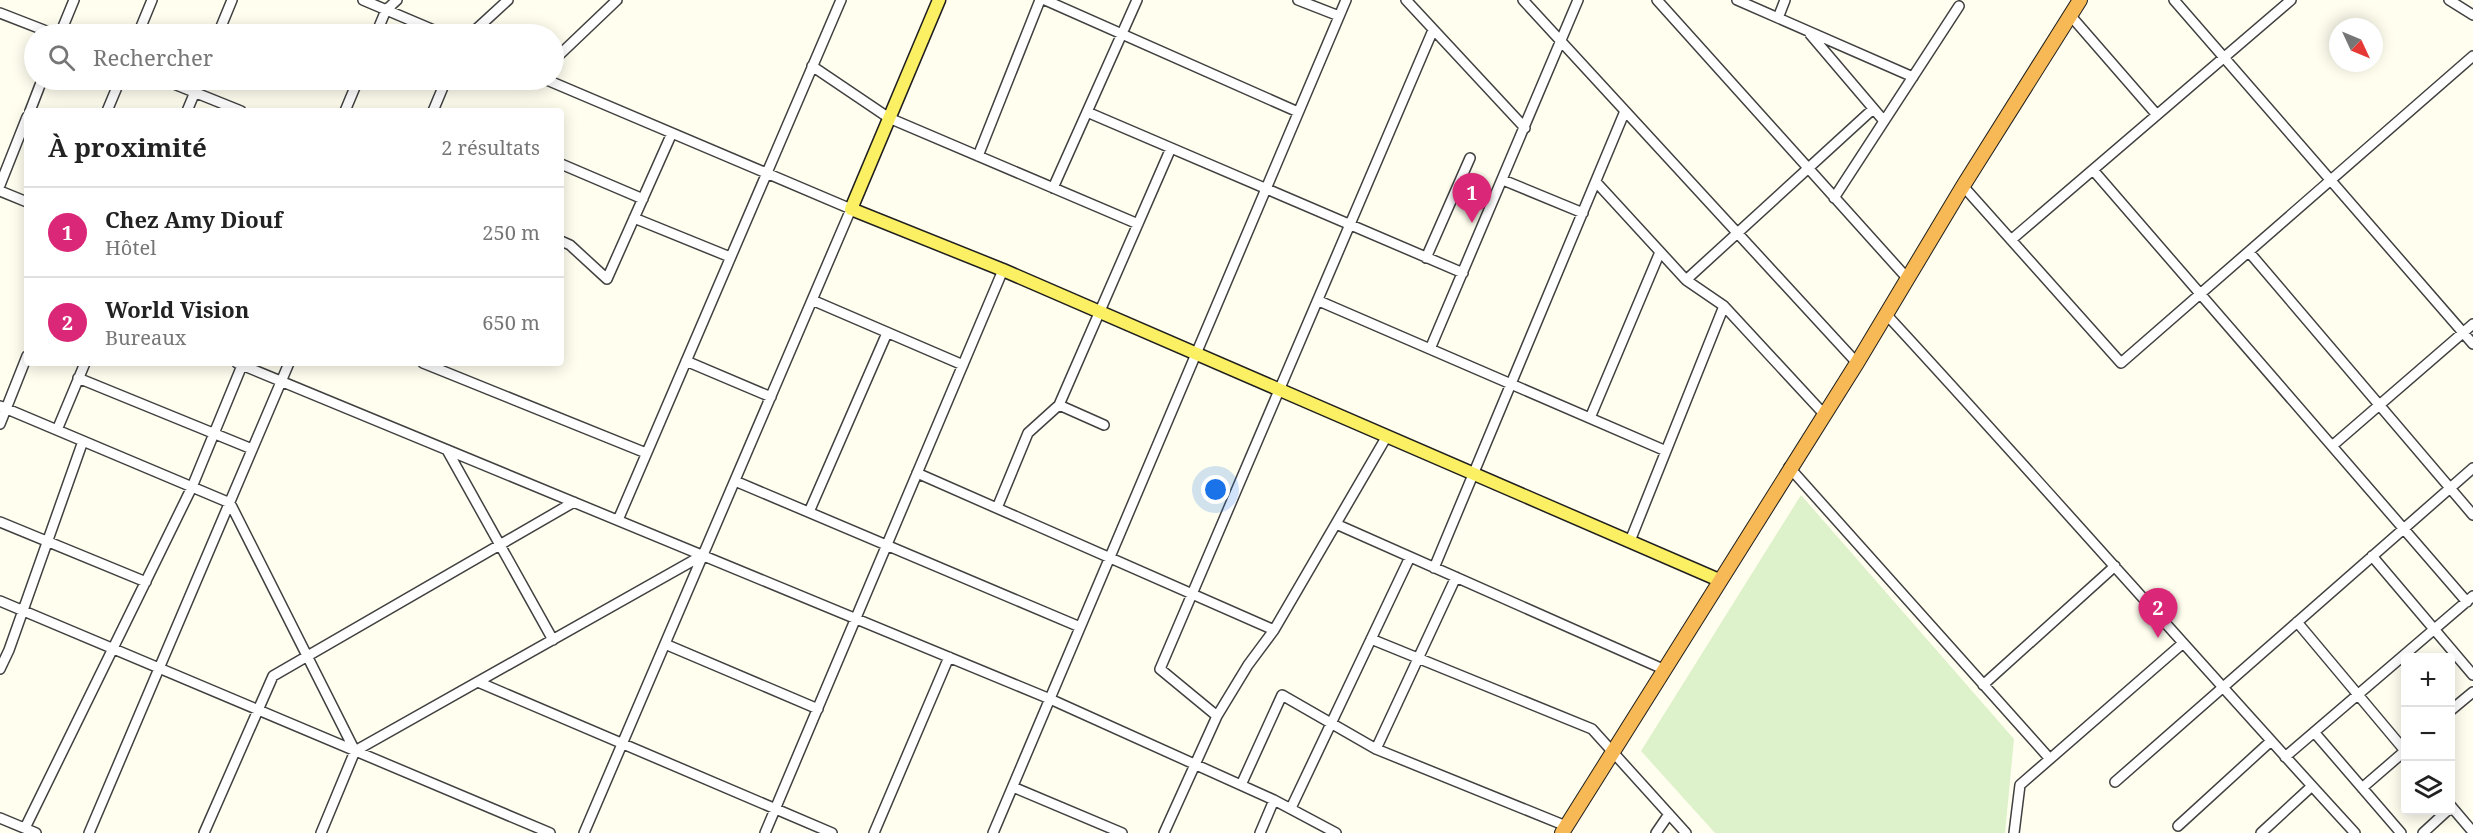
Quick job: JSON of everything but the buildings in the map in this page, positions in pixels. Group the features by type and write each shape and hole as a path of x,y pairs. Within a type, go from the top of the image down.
{"highway":[{"path":"1564,830 1789,467 1857,363 1906,278 2080,0"}],"main road":[{"path":"939,0 851,209 1003,270 1719,580"}],"street":[{"path":"64,24 74,0"},
{"path":"142,24 152,0"},
{"path":"222,24 232,0"},
{"path":"363,0 419,24"},
{"path":"380,24 386,10 397,0"},
{"path":"482,24 508,0"},
{"path":"564,50 617,0"},
{"path":"618,520 841,0"},
{"path":"978,156 1040,0"},
{"path":"1045,0 1298,112"},
{"path":"1053,188 1137,0"},
{"path":"1298,0 1339,16"},
{"path":"993,833 1346,0"},
{"path":"1406,0 1525,128"},
{"path":"1523,0 1857,363"},
{"path":"1430,349 1578,0"},
{"path":"1657,0 1906,278"},
{"path":"1737,0 1913,77"},
{"path":"1778,18 1785,0"},
{"path":"2174,0 2473,344"},
{"path":"2011,240 2291,0"},
{"path":"2449,0 2464,4 2473,15"},
{"path":"1834,198 1959,6"},
{"path":"0,13 28,24"},
{"path":"2070,15 2157,115"},
{"path":"1216,716 1160,669 1194,595 1434,30"},
{"path":"1807,31 1884,121"},
{"path":"1963,186 2121,363 2473,56"},
{"path":"812,66 889,118 1138,224"},
{"path":"564,87 851,209 584,833"},
{"path":"31,108 38,90"},
{"path":"108,108 116,90"},
{"path":"190,90 235,108"},
{"path":"346,108 354,90"},
{"path":"434,108 442,90"},
{"path":"188,108 195,92"},
{"path":"1686,280 1874,109"},
{"path":"1434,568 1625,111"},
{"path":"1087,112 1463,273"},
{"path":"0,185 24,125"},
{"path":"564,242 570,245 607,279 672,133"},
{"path":"997,508 1028,434 1059,405 1171,148"},
{"path":"1426,258 1470,158"},
{"path":"564,165 643,199"},
{"path":"2093,170 2403,529 2470,599 2285,756"},
{"path":"1503,180 1583,213"},
{"path":"1596,182 1686,280 1724,306 1823,413"},
{"path":"0,191 24,201"},
{"path":"634,218 730,257"},
{"path":"1590,418 1660,252"},
{"path":"2249,252 2473,515"},
{"path":"765,833 1003,270"},
{"path":"812,300 963,366"},
{"path":"1318,301 1666,451"},
{"path":"1630,541 1724,306"},
{"path":"1885,313 2039,478 2182,644 2355,833"},
{"path":"2332,446 2473,324"},
{"path":"809,512 887,333"},
{"path":"686,361 771,396"},
{"path":"0,424 3,407 24,362"},
{"path":"57,430 84,366"},
{"path":"25,828 192,487 240,366"},
{"path":"246,366 1050,699 1274,800 1336,833"},
{"path":"89,833 288,366"},
{"path":"433,366 646,453"},
{"path":"78,378 252,449"},
{"path":"1059,405 1104,425"},
{"path":"3,407 230,503 356,751"},
{"path":"1164,833 1216,716 1248,665 1274,630 1387,436"},
{"path":"0,669 24,610 83,441"},
{"path":"447,450 553,640"},
{"path":"1789,467 2050,759"},
{"path":"2115,782 2473,468"},
{"path":"917,473 1274,630"},
{"path":"735,481 1080,627"},
{"path":"204,833 273,676 574,502"},
{"path":"0,522 146,582"},
{"path":"1336,524 1664,669"},
{"path":"321,833 356,751 703,555"},
{"path":"2372,556 2473,675"},
{"path":"1291,808 1410,557"},
{"path":"1983,685 2115,566"},
{"path":"1376,749 1456,577"},
{"path":"0,601 550,833"},
{"path":"2297,622 2401,746"},
{"path":"1371,639 1592,729 1686,833"},
{"path":"665,644 818,709"},
{"path":"2014,833 2020,785 2182,644"},
{"path":"874,833 949,657"},
{"path":"478,682 831,833"},
{"path":"2455,708 2473,692"},
{"path":"1241,785 1282,695 1376,749 1564,830"},
{"path":"2314,732 2401,833"},
{"path":"2178,826 2271,741"},
{"path":"2362,788 2401,754"},
{"path":"2261,833 2312,786"},
{"path":"1013,787 1122,833"},
{"path":"1260,833 1274,800"},
{"path":"2455,813 2473,832"},
{"path":"1656,833 1669,814"},
{"path":"2422,833 2442,815"},
{"path":"0,818 36,833"}],"green space":[{"path":"1801,495 2014,739 2005,833 1715,833 1641,751"}],"place":[{"name":"Chez Amy Diouf","path":"1472,223"},
{"name":"World Vision","path":"2158,638"}]}
